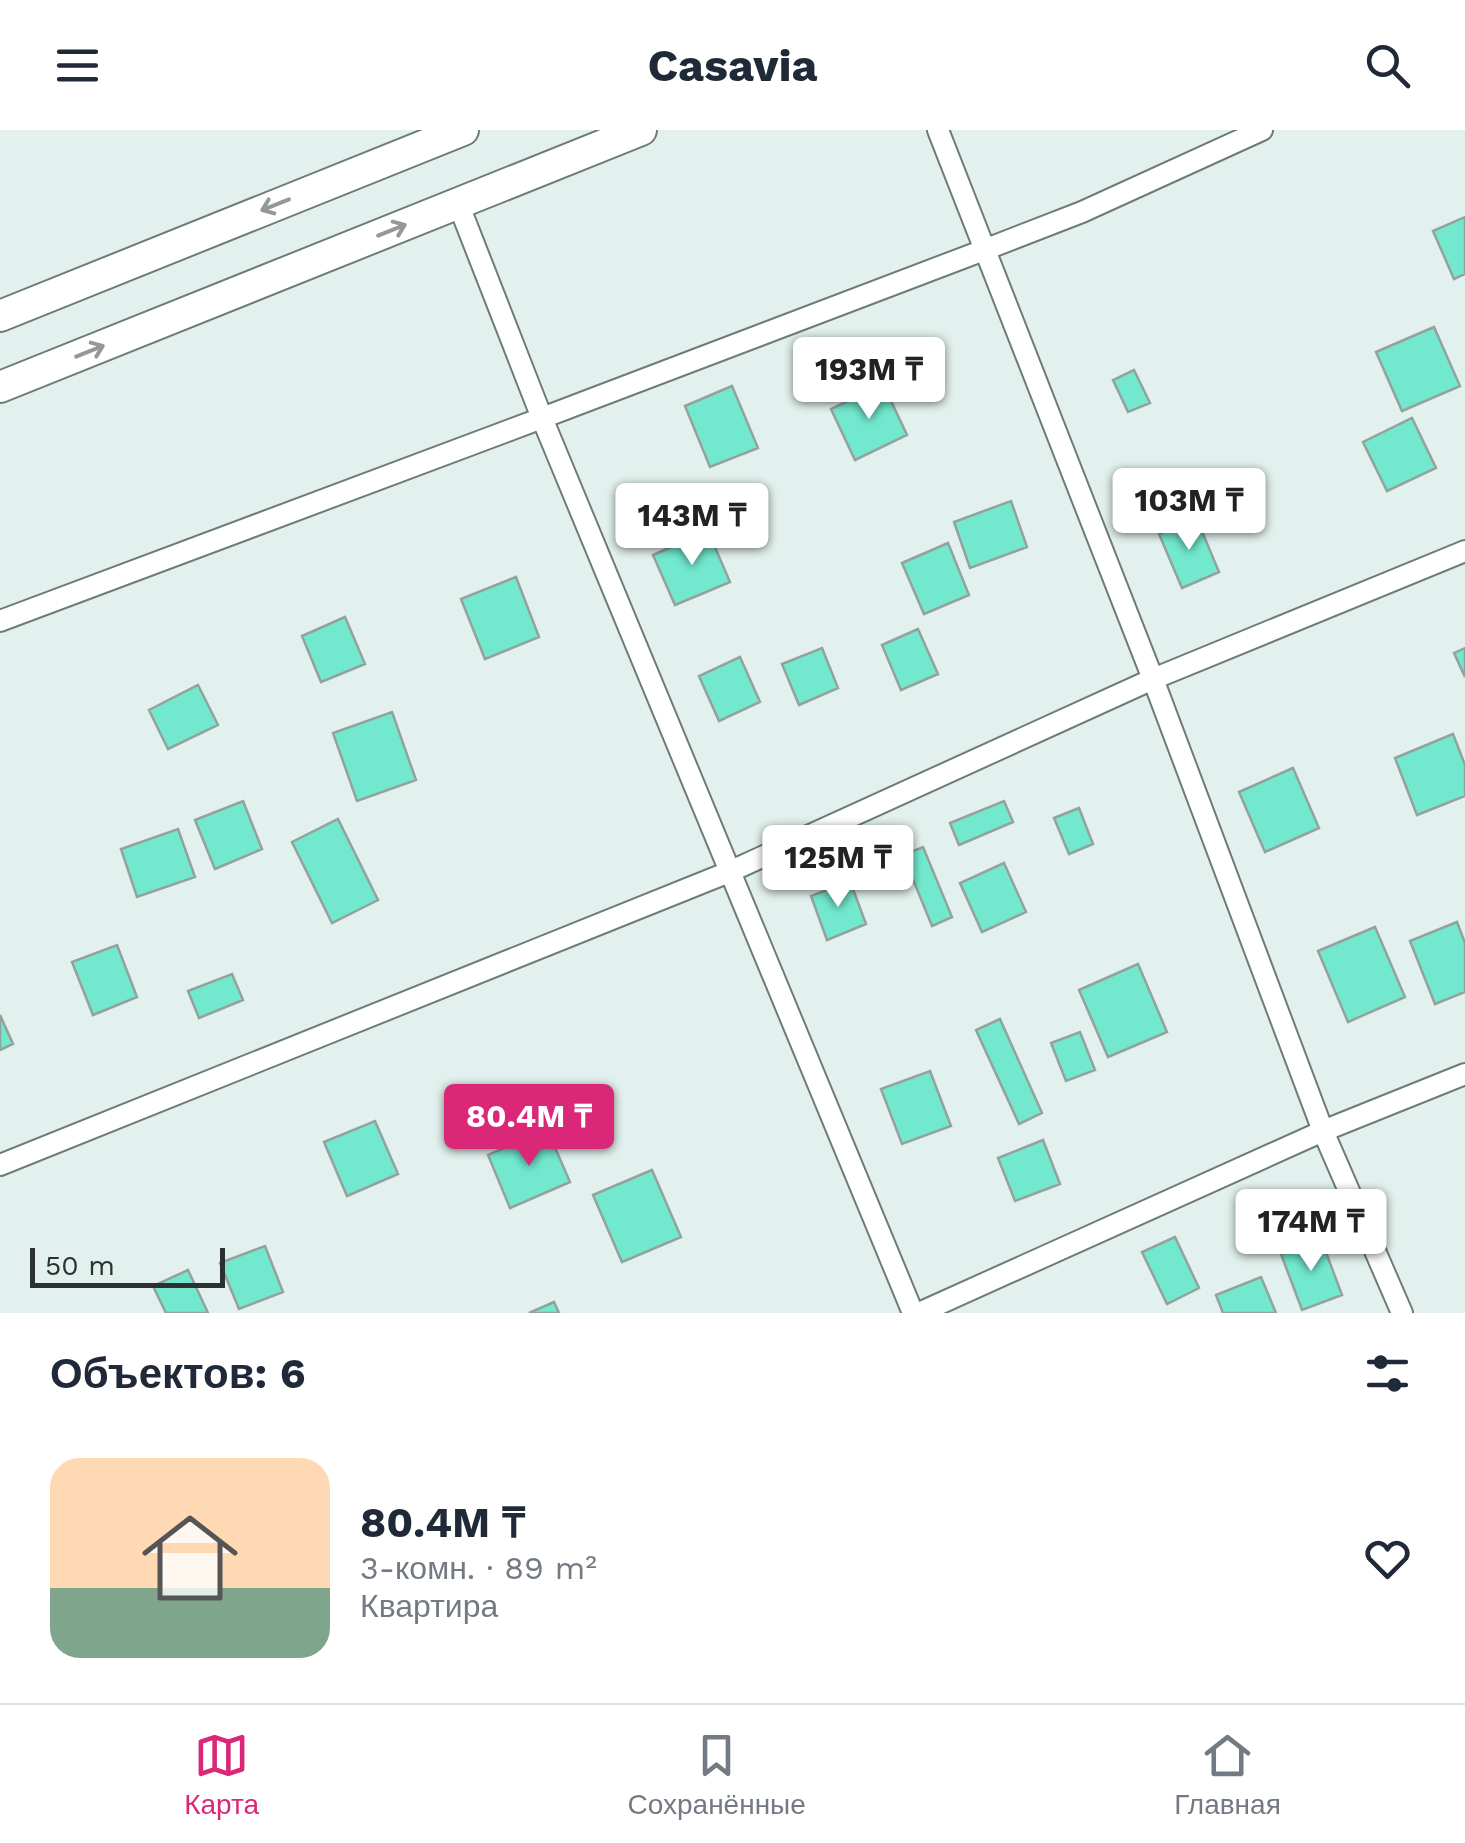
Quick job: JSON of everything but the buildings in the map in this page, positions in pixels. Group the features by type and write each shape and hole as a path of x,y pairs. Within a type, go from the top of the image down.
{"main road":[{"path":"0,316 463,130"},
{"path":"0,387 642,130"}],"street":[{"path":"938,130 1153,679 1323,1130 1402,1313"},
{"path":"0,621 1082,212 1262,130"},
{"path":"458,203 729,872 916,1313 1323,1130 1465,1074"},
{"path":"0,1165 729,872 1153,679 1465,551"}]}
